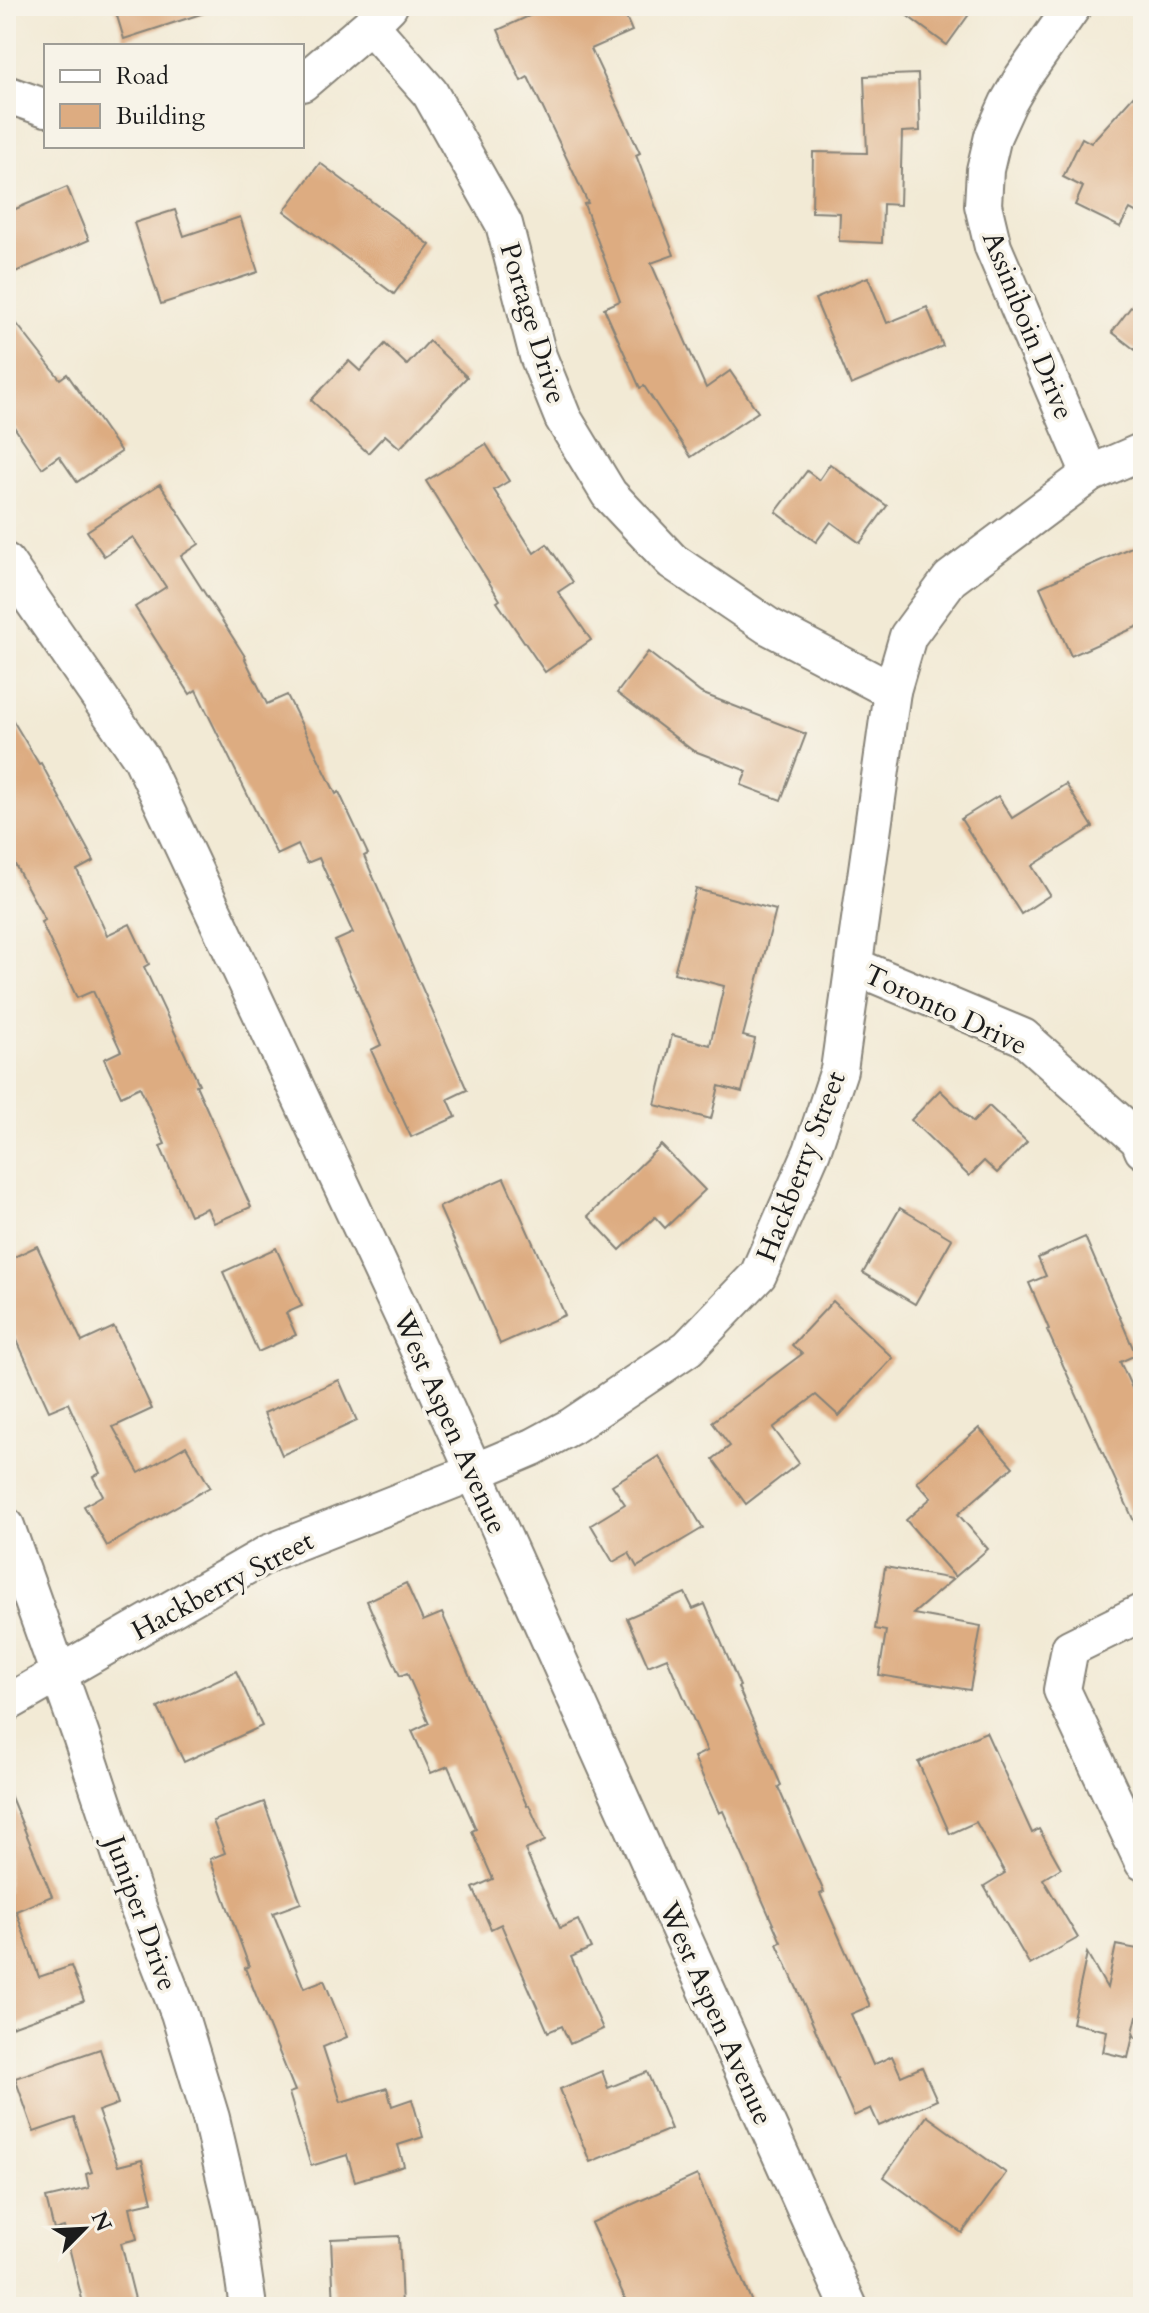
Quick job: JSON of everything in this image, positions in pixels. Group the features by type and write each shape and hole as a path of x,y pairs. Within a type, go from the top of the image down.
{"street":[{"name":"Assiniboin Drive","path":"1073,6 1023,77 993,136 985,170 983,205 993,247 1090,474"},
{"path":"304,81 379,16"},
{"name":"Portage Drive","path":"379,16 430,93 504,224 543,368 563,418 609,494 672,561 768,626 892,691"},
{"path":"6,94 44,107"},
{"name":"Hackberry Street","path":"6,1704 269,1553 474,1472 533,1447 572,1426 688,1348 758,1275 812,1151 839,1070 892,691 908,636 950,579 1090,474 1143,451"},
{"name":"West Aspen Avenue","path":"6,562 142,759 474,1472 849,2307"},
{"name":"Toronto Drive","path":"854,966 1023,1037 1139,1140 1143,1150"},
{"name":"Juniper Drive","path":"6,1526 139,1910 179,2013 211,2118 236,2225 248,2307"},
{"path":"1143,1612 1070,1648 1062,1690 1143,1862"}],"building":[{"path":"114,6 209,6 210,11 124,39"},
{"path":"551,6 621,6 632,31 591,49 640,153 636,155 674,255 651,263 706,388 730,371 758,412 691,457 644,386 640,388 604,308 620,301 584,204 588,203 528,77 521,81 498,30"},
{"path":"894,6 975,6 947,45"},
{"path":"918,74 920,131 902,132 900,205 883,204 882,243 839,241 840,213 812,212 813,152 867,153 864,76"},
{"path":"1143,85 1143,216 1130,209 1120,227 1075,205 1083,187 1063,177 1082,138 1091,143"},
{"path":"320,163 430,245 394,294 284,211"},
{"path":"67,187 89,240 6,276 6,213"},
{"path":"175,210 184,236 240,217 258,272 161,304 134,223"},
{"path":"868,277 887,323 927,307 943,346 851,385 815,299"},
{"path":"1143,291 1143,356 1112,332"},
{"path":"6,310 60,379 67,374 121,452 77,482 59,456 42,468 6,415"},
{"path":"429,341 467,377 400,448 385,435 368,453 311,400 349,361 360,371 385,344 407,365"},
{"path":"486,444 509,481 494,490 534,553 547,544 573,582 558,592 591,640 545,672 497,602 500,600 426,481"},
{"path":"830,464 887,506 860,543 831,522 816,542 776,512 807,471 819,480"},
{"path":"160,484 199,544 181,556 246,658 267,704 287,695 336,794 339,792 467,1090 448,1099 456,1117 411,1137 371,1050 381,1045 335,941 353,933 319,858 307,863 298,845 277,855 196,690 190,694 135,607 166,587 133,537 104,556 87,531"},
{"path":"1143,542 1143,624 1071,656 1040,587"},
{"path":"648,652 701,693 806,734 781,800 741,785 747,771 692,750 617,693"},
{"path":"6,709 41,763 94,861 77,870 107,935 130,924 149,964 144,967 199,1084 196,1085 251,1207 214,1223 207,1208 190,1215 160,1146 165,1144 140,1087 121,1096 104,1059 121,1051 93,991 77,998 41,922 45,920 6,848"},
{"path":"1066,784 1093,827 1032,866 1050,895 1021,914 961,819 998,796 1012,818"},
{"path":"696,889 776,910 743,1036 755,1039 742,1092 719,1086 711,1119 655,1105 672,1035 710,1045 724,986 674,973"},
{"path":"940,1090 973,1122 989,1106 1027,1142 997,1173 984,1161 969,1176 911,1120"},
{"path":"661,1145 705,1190 665,1228 655,1217 620,1250 588,1216"},
{"path":"504,1178 565,1315 500,1344 439,1207"},
{"path":"900,1208 952,1239 915,1304 863,1273"},
{"path":"1085,1237 1136,1355 1120,1362 1143,1412 1143,1541 1047,1330 1029,1283 1046,1276 1038,1258"},
{"path":"37,1246 82,1342 114,1327 152,1409 113,1427 139,1473 186,1446 210,1487 107,1546 84,1506 103,1495 93,1477 100,1473 68,1403 49,1411 15,1336 6,1340 6,1261"},
{"path":"276,1248 302,1306 286,1313 296,1335 258,1352 223,1272"},
{"path":"833,1301 893,1358 839,1416 816,1395 773,1428 799,1463 746,1504 713,1459 730,1446 712,1422 802,1354 792,1345"},
{"path":"339,1380 357,1421 282,1455 264,1413"},
{"path":"979,1428 1013,1467 958,1514 988,1549 955,1577 906,1520 931,1498 917,1482"},
{"path":"659,1456 703,1528 637,1567 629,1553 613,1562 591,1525 625,1504 612,1485"},
{"path":"885,1567 953,1579 913,1614 981,1626 970,1690 879,1675 886,1631 875,1629"},
{"path":"406,1583 423,1621 442,1613 529,1805 545,1841 525,1850 560,1928 578,1920 591,1948 571,1957 603,2029 570,2044 562,2026 548,2032 501,1924 491,1929 473,1888 493,1879 472,1831 476,1829 448,1766 431,1773 412,1731 429,1723 407,1673 400,1676 367,1601"},
{"path":"685,1593 693,1609 705,1604 781,1785 778,1787 824,1892 820,1894 870,2006 851,2014 873,2065 892,2056 901,2076 922,2067 937,2100 879,2126 871,2108 854,2116 777,1944 781,1942 723,1811 719,1813 694,1757 707,1751 667,1658 648,1666 627,1618"},
{"path":"236,1671 262,1726 184,1762 158,1708"},
{"path":"986,1732 1032,1833 1039,1829 1061,1868 1043,1879 1078,1938 1030,1965 984,1886 1005,1873 976,1822 950,1834 918,1762"},
{"path":"6,1785 52,1896 16,1911 39,1977 71,1966 84,2001 6,2029 8,1893"},
{"path":"264,1802 301,1903 273,1913 304,1988 324,1980 347,2037 323,2047 341,2102 387,2088 392,2106 412,2099 423,2137 398,2145 404,2166 355,2181 347,2155 311,2166 289,2093 295,2091 245,1968 249,1966 210,1859 225,1853 213,1821"},
{"path":"1116,1945 1143,1950 1143,2017 1137,2016 1135,2037 1128,2058 1103,2052 1107,2031 1072,2023 1087,1953 1107,1988"},
{"path":"100,2049 118,2104 98,2111 118,2166 142,2160 152,2202 130,2207 137,2239 121,2243 137,2307 84,2307 64,2227 54,2230 46,2198 89,2188 86,2174 92,2172 74,2118 34,2132 15,2078"},
{"path":"602,2071 608,2088 647,2072 671,2129 590,2162 560,2089"},
{"path":"927,2116 1006,2173 962,2233 884,2177"},
{"path":"697,2175 754,2307 629,2307 591,2223"},
{"path":"399,2236 402,2307 334,2307 331,2239"}]}
